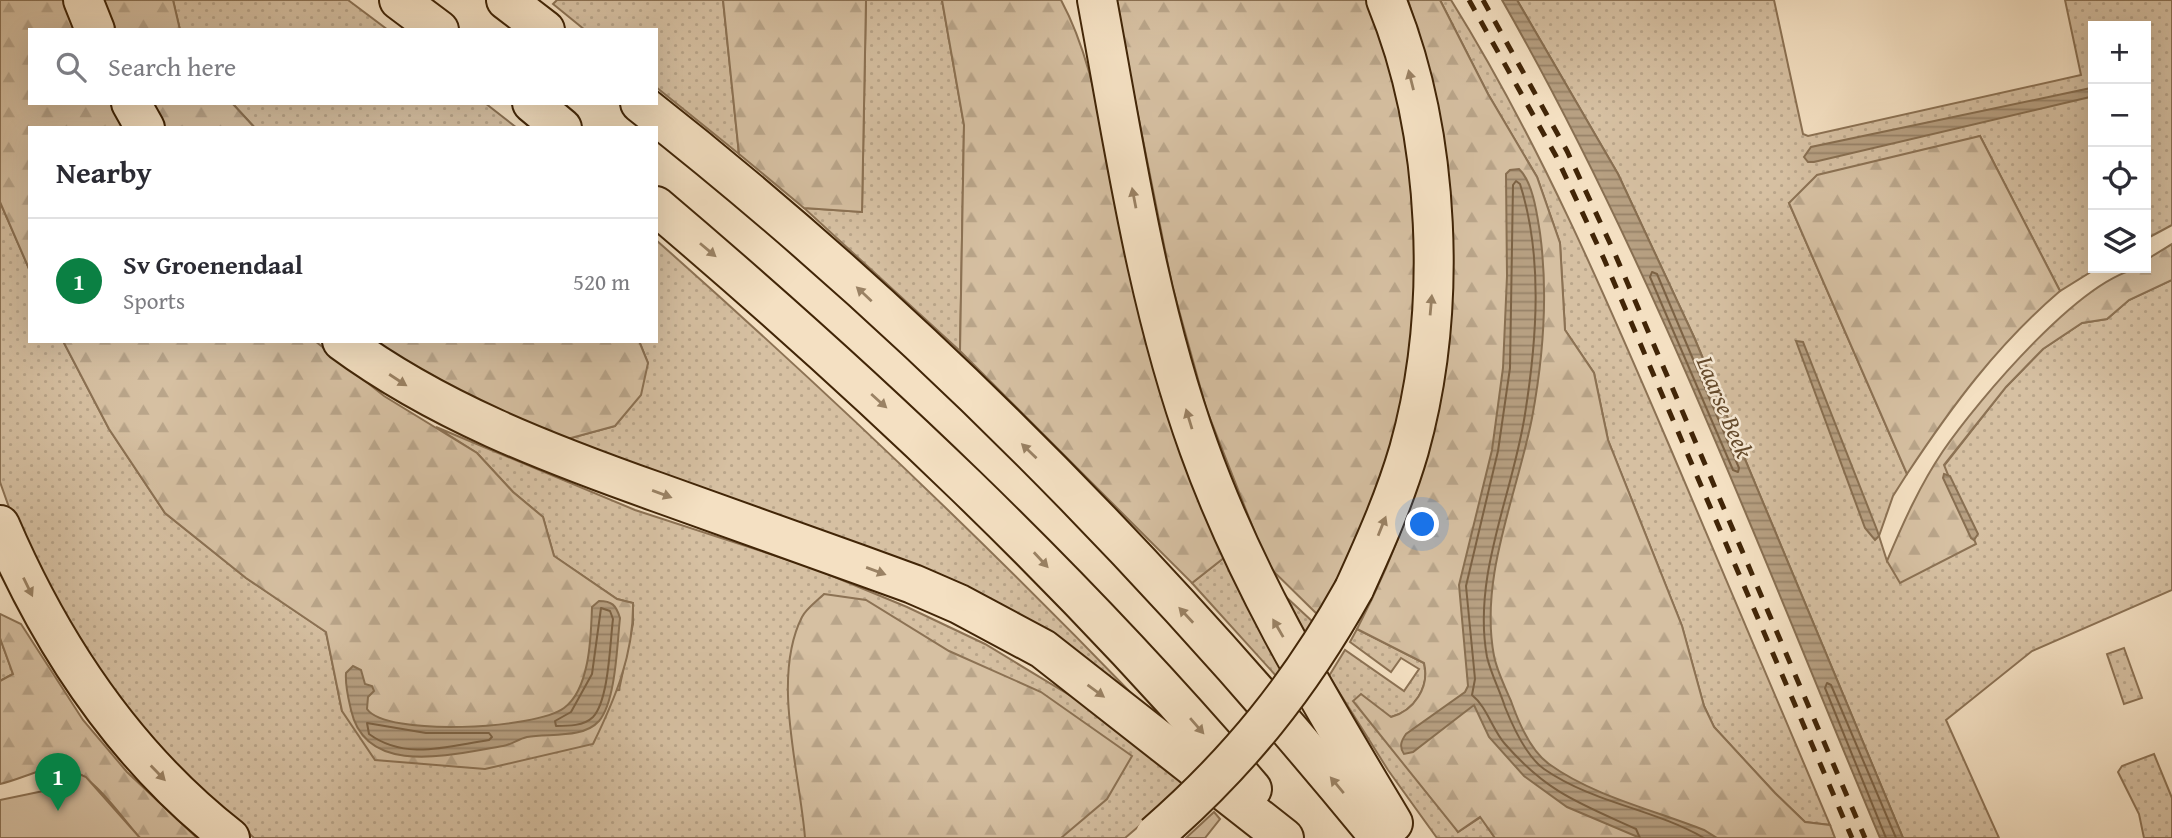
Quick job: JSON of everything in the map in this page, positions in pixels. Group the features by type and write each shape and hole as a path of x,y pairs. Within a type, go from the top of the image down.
{"highway":[{"path":"83,0 94,28"},
{"path":"399,0 436,28"},
{"path":"506,0 542,28"},
{"path":"1097,0 1154,293 1198,446 1237,545 1269,613 1402,838"},
{"path":"1154,837 1216,779 1271,718 1329,634 1354,589 1386,516 1409,448 1429,333 1432,294 1430,191 1424,146 1405,57 1386,0"},
{"path":"132,105 144,126"},
{"path":"534,105 560,126"},
{"path":"642,105 853,285 1048,470 1246,681 1380,838"},
{"path":"658,208 803,332 971,488 1184,710 1293,838"},
{"path":"345,343 409,387 499,431 959,604 1043,649 1284,838"},
{"path":"0,525 43,616 92,693 155,770 230,838"}],"green space":[{"path":"0,0 63,0 74,28 28,28 28,105 111,105 122,126 28,126 28,266 0,202"},
{"path":"103,0 173,0 180,28 115,28"},
{"path":"173,0 348,0 385,28 180,28"},
{"path":"557,0 723,0 739,154 658,89 658,28 583,28 553,4"},
{"path":"723,0 866,0 862,212 804,208 739,154"},
{"path":"866,0 942,0 964,125 960,351 804,208 862,212"},
{"path":"942,0 1061,0 1073,25 1091,78 1115,188 1134,258 1225,557 1192,583 960,351 964,125"},
{"path":"1115,0 1369,0 1391,64 1406,140 1412,194 1415,249 1409,357 1388,464 1371,517 1354,555 1319,616 1268,566 1206,408 1172,285"},
{"path":"1408,0 1440,0 1488,94 1537,177 1560,243 1565,330 1594,373 1608,440 1682,626 1704,706 1714,727 1805,822 1830,825 1835,838 1495,838 1480,817 1458,832 1353,701 1361,694 1391,717 1413,704 1425,681 1424,663 1357,629 1392,553 1420,476 1439,398 1450,320 1452,241 1446,161 1431,81"},
{"path":"1440,0 1451,0 1483,53 1569,218 1645,388 1830,825 1805,822 1714,727 1704,706 1682,626 1608,440 1594,373 1565,330 1560,243 1537,177 1488,94"},
{"path":"1517,0 1774,0 1803,134 1808,136 2081,75 2065,0 2172,0 2172,225 2151,236 2151,21 2088,21 2089,273 2060,291 1980,136 1789,203 1907,474 1893,496 1879,536 1887,561 1944,466 2006,387 2043,349 2082,323 2107,319 2129,300 2172,280 2172,590 2032,651 1946,720 1999,838 1903,838 1694,337 1618,174"},
{"path":"152,105 234,105 253,126 164,126"},
{"path":"234,105 488,105 514,126 253,126"},
{"path":"1980,136 2060,291 2016,333 1977,377 1907,474 1789,203 1817,175"},
{"path":"0,202 28,266 28,343 64,343 109,429 165,513 246,578 326,632 342,711 619,690 633,624 633,603 617,599 554,556 543,517 513,492 477,453 436,427 635,510 813,568 907,607 985,644 1076,699 1138,745 1186,786 1125,838 254,838 105,697 21,541 0,482"},
{"path":"658,242 779,350 899,463 1133,695 560,441 615,426 648,363 640,343 658,343"},
{"path":"2172,244 2172,280 2129,300 2107,319 2082,323 2043,349 2006,387 1944,465 1976,544 1900,583 1887,561 1919,491 1959,430 2006,372 2065,314 2094,290 2122,274 2151,273 2151,257"},
{"path":"64,343 318,343 384,396 477,453 513,492 543,517 554,556 617,599 633,603 630,640 622,676 593,744 485,769 375,760 342,711 326,632 246,578 165,513 109,429"},
{"path":"376,343 640,343 648,363 641,395 615,426 560,441 471,399"},
{"path":"1225,557 1285,669 1278,678 1192,583"},
{"path":"824,594 866,600 949,651 1041,692 1132,756 1107,799 1061,838 805,838 790,726 789,668 793,641 802,617"},
{"path":"1284,595 1314,623 1307,636"},
{"path":"0,614 21,624 83,720 127,772 197,838 140,838 95,786 85,777 64,768 40,771 0,784 0,681 13,674 0,638"},
{"path":"1357,629 1424,663 1425,681 1413,704 1391,717 1381,712 1458,832 1481,817 1495,838 1437,838 1388,770 1329,676 1345,650 1404,691 1419,669 1401,658 1391,672 1350,642"},
{"path":"0,638 13,674 0,681"},
{"path":"2124,648 2142,698 2124,704 2107,654"},
{"path":"2154,754 2172,798 2172,838 2144,838 2139,814 2118,772 2122,766"},
{"path":"65,768 86,777 140,838 0,838 0,800 53,789 43,770"},
{"path":"1214,812 1220,819 1205,838 1186,838"}],"water":[{"path":"1502,0 1517,0 1618,174 1694,337 1903,838 1880,838 1657,307 1557,100"},
{"path":"2088,89 2088,97 1808,162 1804,157 1811,147"},
{"path":"1519,169 1531,190 1540,233 1544,278 1543,326 1532,418 1495,566 1491,626 1495,662 1526,735 1536,751 1549,764 1604,794 1704,830 1717,838 1640,838 1567,807 1524,776 1489,737 1474,705 1413,752 1404,754 1401,749 1406,734 1465,692 1468,686 1459,585 1492,450 1503,368 1507,276 1506,174 1510,170"},
{"path":"1796,341 1803,342 1877,530 1879,536 1875,540 1865,528"},
{"path":"1944,474 1950,476 1978,534 1974,540 1943,478"},
{"path":"599,601 613,605 620,618 615,672 609,700 605,712 592,727 575,733 527,737 506,745 437,756 393,753 374,745 360,731 351,710 346,687 346,673 353,666 361,670 365,684 372,686 374,691 368,697 367,709 380,718 402,724 430,727 494,725 524,721 564,708 573,699 584,675 590,647 592,607"}],"railway":[{"path":"1469,0 1556,156 1604,259 1852,838"},
{"path":"1483,0 1567,151 1615,254 1865,838"}],"place":[{"name":"Sv Groenendaal","path":"58,811"}],"water label":[{"name":"Laarse Beek","path":"1725,407"}]}
